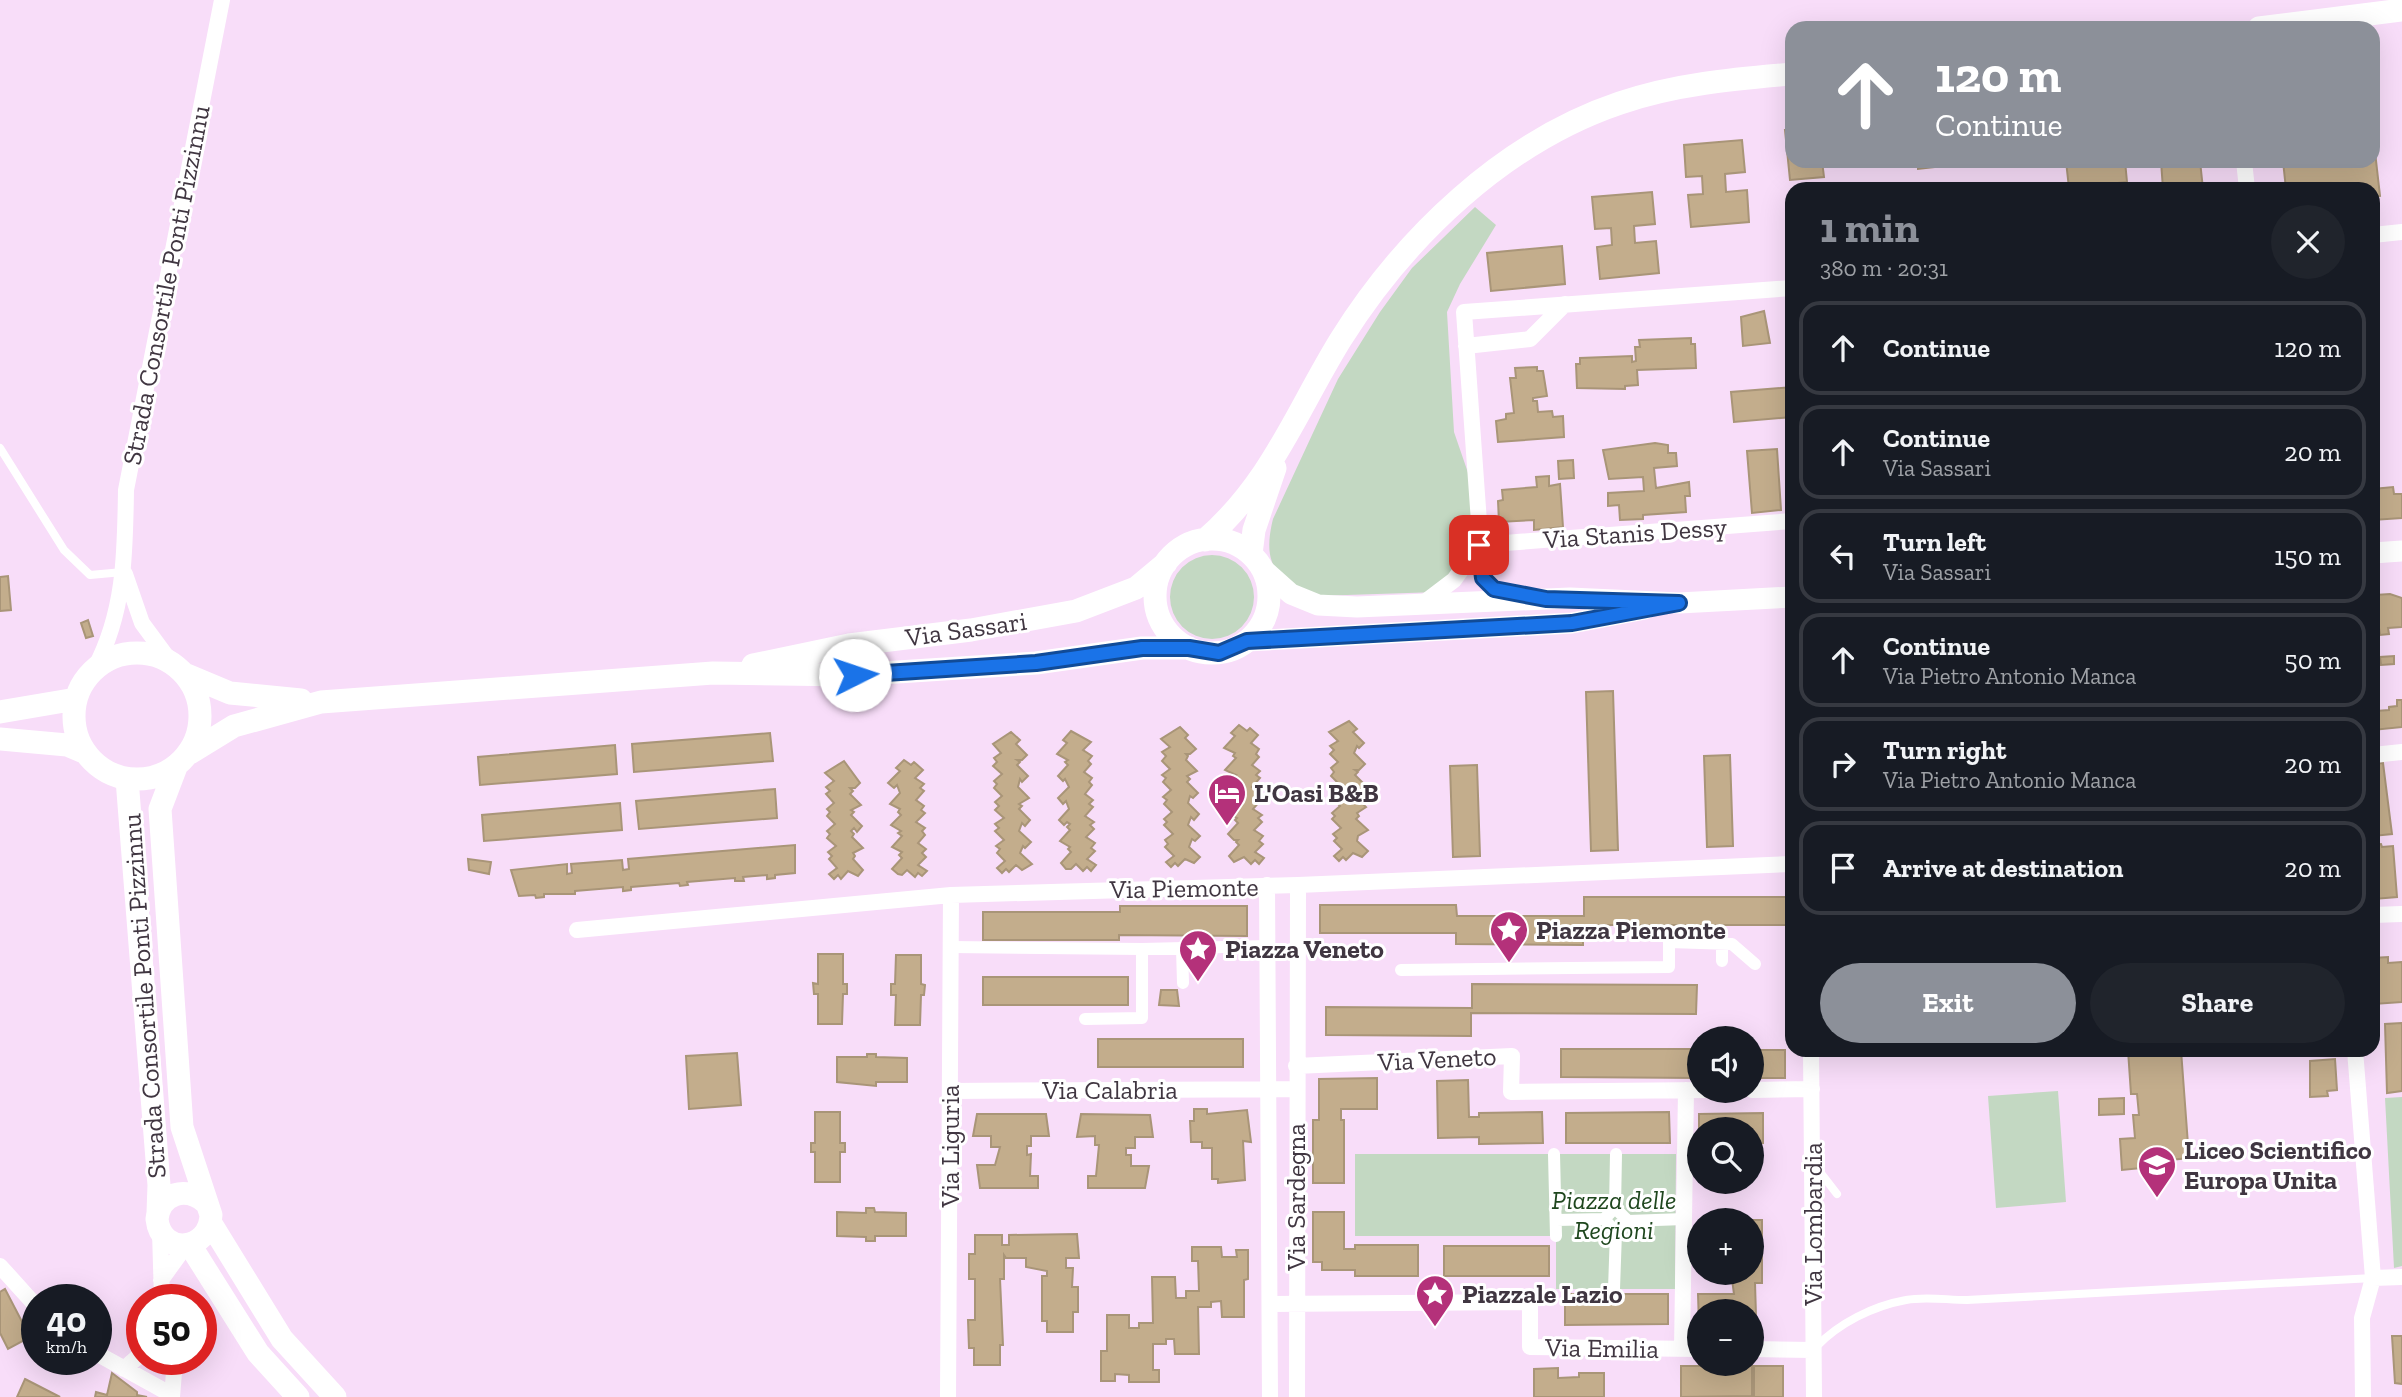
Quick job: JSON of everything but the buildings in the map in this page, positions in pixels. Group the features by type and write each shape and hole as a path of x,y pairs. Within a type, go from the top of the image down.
{"main road":[{"path":"2315,21 2402,10"},
{"path":"1205,540 1228,520 1282,449 1340,341 1382,277 1434,219 1493,173 1557,131 1619,103 1704,82 1785,75"},
{"path":"1257,562 1225,541 1205,540 1187,545 1166,563 1157,583 1156,606 1164,626 1189,648 1219,653 1247,641 1262,624 1269,603 1257,562 1254,530 1282,449"},
{"name":"Via Sassari","path":"713,673 849,645 971,630 1076,611 1136,588 1166,563"},
{"name":"Via Sassari","path":"178,668 230,694 321,702 713,673 851,675 1036,663 1142,648 1189,648"},
{"path":"128,653 150,653 178,668 197,694 201,715 199,735 183,760 158,777 127,779 106,772 86,752 78,739 74,719 76,699 83,682 95,668 111,658 128,653"},
{"path":"0,712 76,699"},
{"name":"Via Sassari","path":"183,760 234,726 321,702"},
{"path":"0,739 67,745 86,752"},
{"name":"Strada Consortile Ponti Pizzinnu","path":"183,760 160,809 182,1127 208,1212 282,1339 335,1397"},
{"name":"Strada Consortile Ponti Pizzinnu","path":"127,779 159,1185 159,1222"},
{"path":"184,1246 204,1237 208,1212 190,1193 182,1192 167,1199 159,1222 164,1238 184,1246 258,1353 298,1397"}],"street":[{"name":"Strada Consortile Ponti Pizzinnu","path":"95,668 115,625 125,572 126,490 222,0"},
{"path":"2380,234 2402,232"},
{"path":"1546,599 1494,589 1483,578 1464,312 1785,288"},
{"path":"1466,346 1530,339 1565,304"},
{"name":"Via Stanis Dessy","path":"1479,545 1785,522"},
{"path":"1420,605 1454,580 1479,545"},
{"path":"2380,553 2402,551"},
{"path":"1257,562 1291,594 1318,605 1420,605 1546,599 1679,603 1785,597"},
{"name":"Strada Consortile Ponti Pizzinnu","path":"125,572 142,623 178,668"},
{"path":"1247,641 1572,623 1679,603"},
{"path":"2380,754 2402,752"},
{"name":"Via Piemonte","path":"577,930 951,895 1298,885 1785,864"},
{"name":"Via Sardegna","path":"1297,1397 1298,885"},
{"name":"Via Sardegna","path":"1267,886 1270,1397"},
{"name":"Via Liguria","path":"948,1397 951,895"},
{"path":"2380,915 2402,914"},
{"path":"1401,970 1669,967 1669,942 1732,944 1755,964"},
{"path":"1722,944 1722,961"},
{"path":"951,947 1142,949 1268,946"},
{"path":"1182,948 1183,984"},
{"path":"1085,1019 1142,1018 1142,949"},
{"name":"Via Veneto","path":"1296,1066 1511,1056 1511,1092 1686,1090"},
{"name":"Via Lombardia","path":"1811,1057 1814,1397"},
{"path":"2356,1057 2372,1278 2362,1318 2363,1397"},
{"name":"Via Sardegna","path":"1270,1089 1296,1089"},
{"name":"Via Calabria","path":"950,1091 1270,1089"},
{"path":"1764,1090 1812,1089"},
{"path":"1682,1349 1686,1090"},
{"path":"1554,1154 1556,1236"},
{"path":"1556,1220 1604,1219 1615,1208 1616,1154"},
{"path":"1615,1208 1628,1221"},
{"path":"1604,1219 1616,1232 1615,1289"},
{"path":"1616,1232 1628,1221 1684,1219"},
{"path":"159,1222 161,1284"},
{"path":"161,1280 184,1246"},
{"path":"0,1266 21,1289"},
{"path":"2372,1278 2402,1277"},
{"name":"Via Emilia","path":"1297,1304 1530,1303 1530,1347 1687,1349"},
{"name":"Via Sardegna","path":"1270,1304 1297,1304"},
{"path":"1764,1349 1813,1350"},
{"path":"112,1362 172,1396 174,1375"}],"lane":[{"path":"0,448 64,550 90,575 125,572"},
{"path":"1812,1161 1837,1194"},
{"path":"1813,1350 1830,1332 1866,1312 1908,1299 1967,1300 2372,1278"}],"green space":[{"path":"1475,207 1496,225 1460,284 1447,312 1454,432 1476,496 1479,545 1438,592 1316,596 1302,590 1281,577 1271,559 1269,547 1273,519 1338,379 1380,312 1412,268"},
{"path":"1212,555 1228,558 1242,567 1251,581 1254,597 1251,613 1242,627 1228,636 1212,639 1196,636 1182,627 1173,613 1170,597 1173,581 1182,567 1196,558"},
{"path":"2058,1091 2066,1202 1996,1208 1988,1096"},
{"path":"2402,1097 2402,1266 2394,1268 2385,1098"},
{"name":"Piazza delle Regioni","path":"1355,1154 1676,1154 1675,1289 1556,1289 1556,1236 1355,1236"}],"place":[{"name":"L'Oasi B&B","path":"1227,827"},
{"name":"Piazza Piemonte","path":"1509,964"},
{"name":"Piazza Veneto","path":"1198,983"},
{"name":"Liceo Scientifico Europa Unita","path":"2157,1199"},
{"name":"Piazzale Lazio","path":"1435,1328"}],"route":[{"path":"855,675 1036,663 1142,648 1189,648 1219,653 1247,641 1572,623 1679,603 1546,599 1494,589 1483,578 1479,545"}]}
